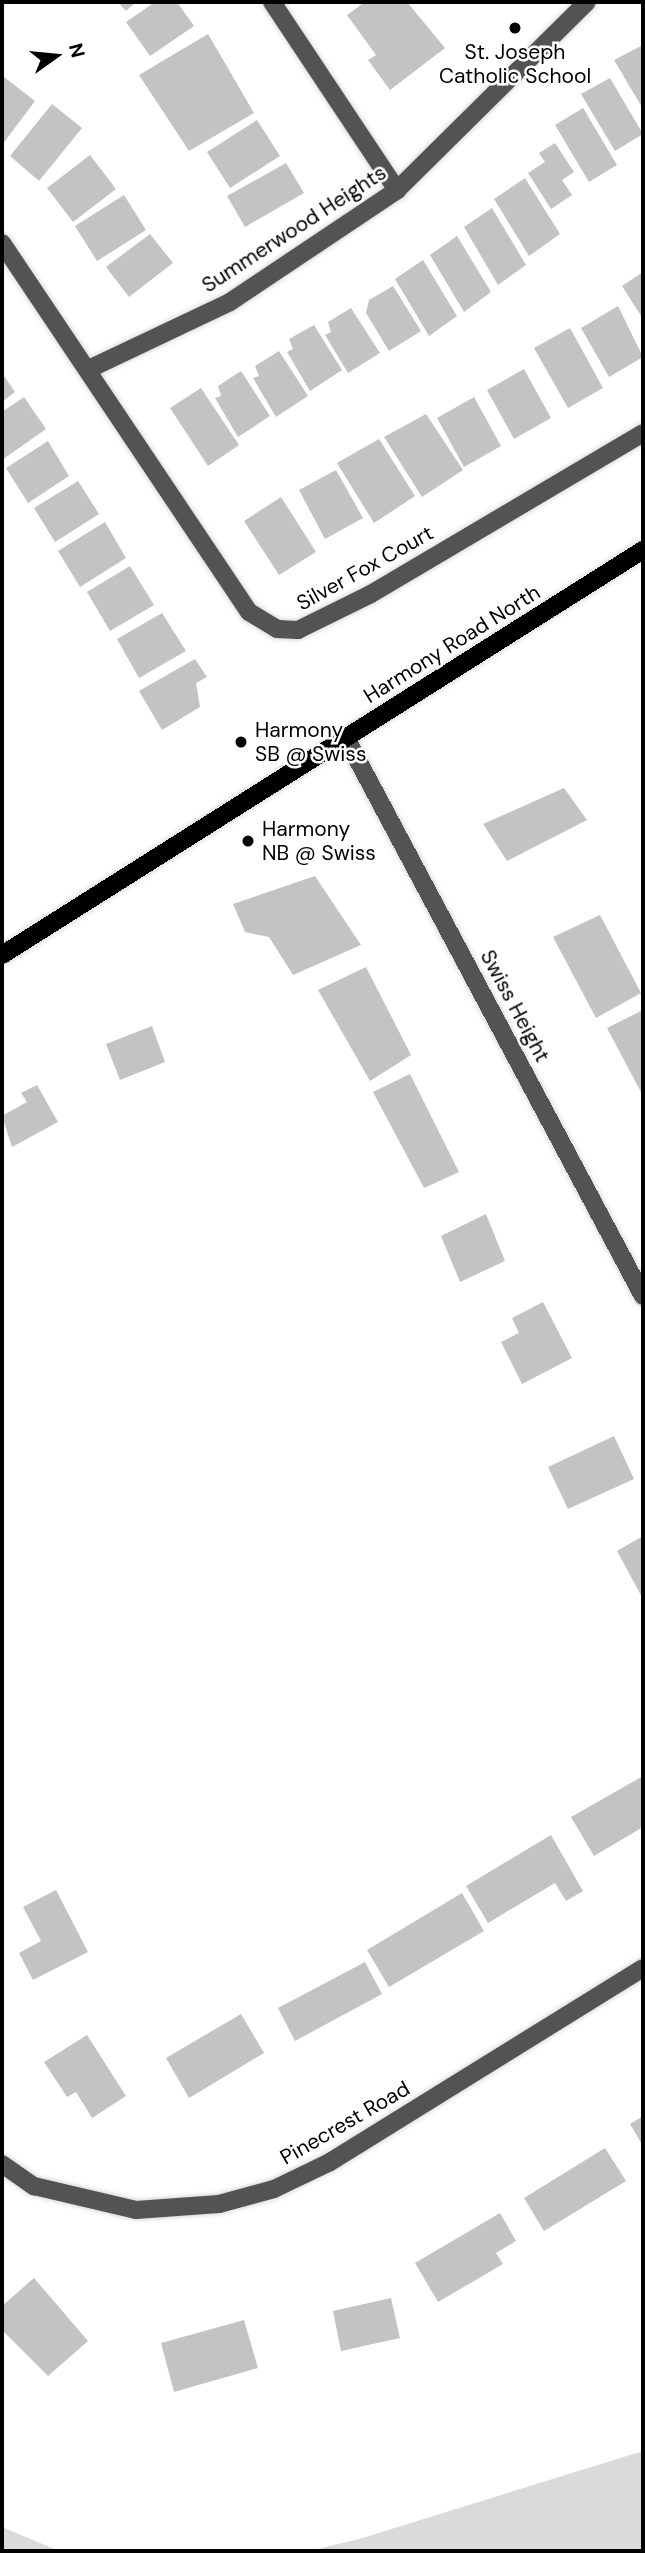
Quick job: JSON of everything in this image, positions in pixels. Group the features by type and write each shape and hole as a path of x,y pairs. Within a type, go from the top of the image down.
{"main road":[{"name":"Harmony Road North","path":"2,955 643,550"}],"street":[{"path":"272,2 397,190"},
{"name":"Summerwood Heights","path":"89,369 230,302 397,190 587,2"},
{"name":"Silver Fox Court","path":"2,243 89,369 249,612 277,629 298,631 371,594 643,433"},
{"name":"Swiss Height","path":"346,738 643,1296"},
{"name":"Pinecrest Road","path":"2,2164 34,2186 136,2210 219,2204 274,2189 330,2162 643,1968"}],"shaded area":[{"path":"643,2451 643,2551 309,2551 359,2539"},
{"path":"2,2527 59,2551 2,2551"}],"building":[{"path":"118,2 136,2 126,11"},
{"path":"155,2 177,2 194,26 150,56 126,22"},
{"path":"365,2 407,2 445,48 390,90 368,60 376,55 347,15"},
{"path":"208,34 254,113 189,151 139,75"},
{"path":"643,45 643,109 614,60"},
{"path":"4,77 35,101 2,145 2,80"},
{"path":"610,78 643,134 615,151 581,94"},
{"path":"52,104 82,128 39,181 10,156"},
{"path":"583,108 617,165 589,182 555,125"},
{"path":"257,120 280,156 230,188 207,152"},
{"path":"555,143 574,172 562,180 572,195 551,209 528,173 545,162 539,153"},
{"path":"90,155 116,189 73,222 47,188"},
{"path":"286,163 304,193 245,227 227,196"},
{"path":"525,178 560,234 529,256 494,199"},
{"path":"124,195 146,230 97,261 75,226"},
{"path":"492,208 526,265 498,285 464,227"},
{"path":"150,234 173,263 129,297 106,267"},
{"path":"457,236 491,292 464,312 430,255"},
{"path":"423,260 457,316 429,336 395,279"},
{"path":"643,272 643,319 622,286"},
{"path":"393,286 421,331 389,351 366,313 369,300"},
{"path":"618,306 643,357 609,377 581,328"},
{"path":"351,308 380,353 348,373 325,335 331,332 328,322"},
{"path":"314,325 342,370 310,391 287,352 293,349 289,339"},
{"path":"570,328 603,388 568,408 534,348"},
{"path":"279,351 308,396 276,417 253,378 259,376 255,366"},
{"path":"524,369 551,418 514,439 487,390"},
{"path":"241,371 270,416 238,437 215,398 221,396 218,386"},
{"path":"2,373 15,392 2,402"},
{"path":"201,388 239,445 208,466 170,408"},
{"path":"24,397 46,429 2,460 2,412"},
{"path":"474,397 501,446 464,467 437,418"},
{"path":"426,414 463,470 422,497 384,437"},
{"path":"379,439 415,496 374,523 337,463"},
{"path":"48,441 69,476 28,503 6,468"},
{"path":"336,470 363,518 325,539 299,490"},
{"path":"78,481 99,514 55,542 34,508"},
{"path":"281,497 316,552 279,575 244,521"},
{"path":"105,522 126,558 80,587 58,551"},
{"path":"130,566 154,605 110,631 87,592"},
{"path":"162,613 186,651 139,678 117,639"},
{"path":"195,659 207,677 196,683 200,707 162,730 139,691"},
{"path":"564,788 587,820 507,861 483,824"},
{"path":"315,876 361,945 293,975 269,937 245,932 233,904"},
{"path":"600,915 641,993 596,1018 553,937"},
{"path":"366,967 411,1055 370,1081 318,990"},
{"path":"643,1010 643,1096 607,1028"},
{"path":"152,1026 165,1062 120,1080 106,1044"},
{"path":"410,1074 459,1172 424,1188 373,1092"},
{"path":"37,1085 58,1122 12,1147 2,1116 27,1102 21,1093"},
{"path":"486,1214 505,1261 460,1282 441,1236"},
{"path":"543,1302 572,1358 522,1384 501,1342 519,1333 512,1318"},
{"path":"614,1436 634,1479 568,1509 548,1467"},
{"path":"643,1536 643,1599 617,1551"},
{"path":"643,1776 643,1827 594,1856 571,1817"},
{"path":"551,1835 583,1891 566,1901 555,1883 488,1923 466,1886"},
{"path":"56,1890 88,1952 33,1980 19,1953 41,1941 23,1907"},
{"path":"462,1893 484,1931 389,1987 367,1950"},
{"path":"365,1962 382,1994 295,2041 278,2008"},
{"path":"241,2014 264,2053 189,2098 166,2058"},
{"path":"87,2035 126,2096 92,2118 76,2092 67,2097 44,2062"},
{"path":"643,2116 643,2146 630,2124"},
{"path":"605,2148 626,2181 544,2231 524,2198"},
{"path":"500,2213 516,2241 496,2253 503,2264 438,2302 415,2263"},
{"path":"34,2278 88,2341 48,2376 2,2330 2,2306"},
{"path":"391,2298 400,2338 341,2351 333,2311"},
{"path":"244,2320 258,2368 174,2392 161,2343"}],"place":[{"name":"St. Joseph Catholic School","path":"515,28"},
{"name":"Harmony SB @ Swiss","path":"241,742"},
{"name":"Harmony NB @ Swiss","path":"248,841"}]}
